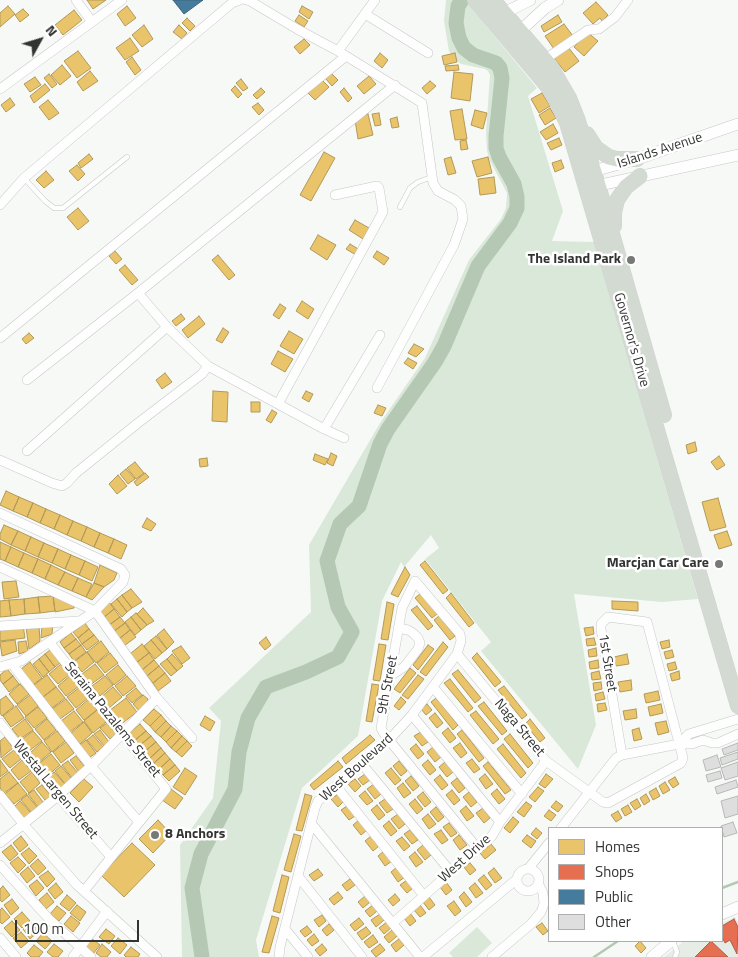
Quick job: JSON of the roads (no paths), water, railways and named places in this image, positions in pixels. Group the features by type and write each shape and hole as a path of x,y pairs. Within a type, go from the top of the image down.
{"highway":[{"name":"Governor's Drive","path":"483,2 504,13 520,31 539,64 567,123 617,252 734,670 738,706"},
{"name":"Governor's Drive","path":"483,2 539,64 560,80 577,118 590,180 734,670"},
{"path":"577,118 596,148 602,153 617,159 637,159"},
{"path":"617,252 613,220 615,206 626,187 640,176"}],"street":[{"path":"76,0 92,22"},
{"path":"0,89 122,0"},
{"path":"0,205 24,178 232,3 240,0"},
{"path":"246,0 395,85 422,103 434,183 438,191 455,200 460,206 463,219 454,246 376,388"},
{"path":"0,338 342,54 375,0"},
{"path":"504,13 530,0"},
{"path":"520,31 545,8 558,0"},
{"path":"539,64 588,30 599,29 615,16 628,0"},
{"path":"365,14 428,53"},
{"path":"27,380 138,293 395,85"},
{"name":"Islands Avenue","path":"590,180 637,159 738,124"},
{"name":"Islands Avenue","path":"590,180 640,176 738,155"},
{"path":"278,404 383,212 377,186 335,195"},
{"path":"138,293 167,327 208,366 344,438"},
{"path":"27,451 167,327"},
{"path":"324,429 380,335"},
{"path":"0,460 52,484 62,486 138,423 202,374 208,366"},
{"path":"0,513 121,568 125,574 123,582 95,611 22,661 0,667"},
{"path":"0,567 95,611 157,698 192,738"},
{"path":"0,574 11,573"},
{"name":"9th Street","path":"457,654 461,641 460,634 415,581 402,608 380,725 389,740 478,849"},
{"name":"1st Street","path":"622,756 601,629 602,624 608,617 647,622 679,744"},
{"path":"0,626 79,621"},
{"path":"390,676 404,667 418,650 420,643 414,633 398,628"},
{"name":"Seraina Pazalems Street","path":"50,643 166,789 84,891"},
{"name":"West Boulevard","path":"279,957 318,801 389,740 412,715 457,654"},
{"name":"Naga Street","path":"457,654 546,761 603,802 612,802 681,762 683,758 679,744"},
{"path":"12,664 91,766 139,822"},
{"path":"433,687 522,794"},
{"path":"0,843 24,825 91,766 157,698"},
{"path":"412,715 500,822"},
{"path":"679,744 689,734 738,719"},
{"name":"Westal Largen Street","path":"0,723 58,796 111,857"},
{"path":"562,827 616,758 679,744 692,744 703,740 718,743 738,734"},
{"name":"West Drive","path":"393,923 492,836 500,822 546,761"},
{"path":"362,764 451,872"},
{"path":"336,786 424,896"},
{"path":"0,795 24,825 84,891 155,956"},
{"path":"311,823 422,957 517,879 522,871 531,870 538,876 538,883 543,893 544,904 541,912 531,924 492,957"},
{"path":"531,870 548,845"},
{"path":"0,865 49,919 91,957"},
{"path":"298,876 362,957"},
{"path":"517,879 519,886 528,890 534,888 538,883"},
{"path":"723,914 738,907"},
{"path":"73,957 107,911"},
{"path":"285,929 308,957"},
{"path":"0,938 16,957"},
{"path":"652,957 671,942"}],"lane":[{"path":"24,178 54,208 63,208 127,157"},
{"path":"400,207 410,188 418,182 433,177"},
{"path":"672,942 677,952 675,957"}],"waterway":[{"path":"202,957 192,888 201,854 235,789 239,752 248,718 266,687 306,672 338,657 352,632 338,607 327,561 340,524 359,506 380,444 388,429 435,362 444,346 478,266 510,223 517,208 514,184 496,148 502,78 500,68 496,63 473,55 464,48 459,38 456,23 458,6 462,0"},
{"path":"723,888 738,882"},
{"path":"594,957 616,942"}],"place":[{"name":"The Island Park","path":"631,260"},
{"name":"Marcjan Car Care","path":"719,564"},
{"name":"8 Anchors","path":"155,835"}]}
